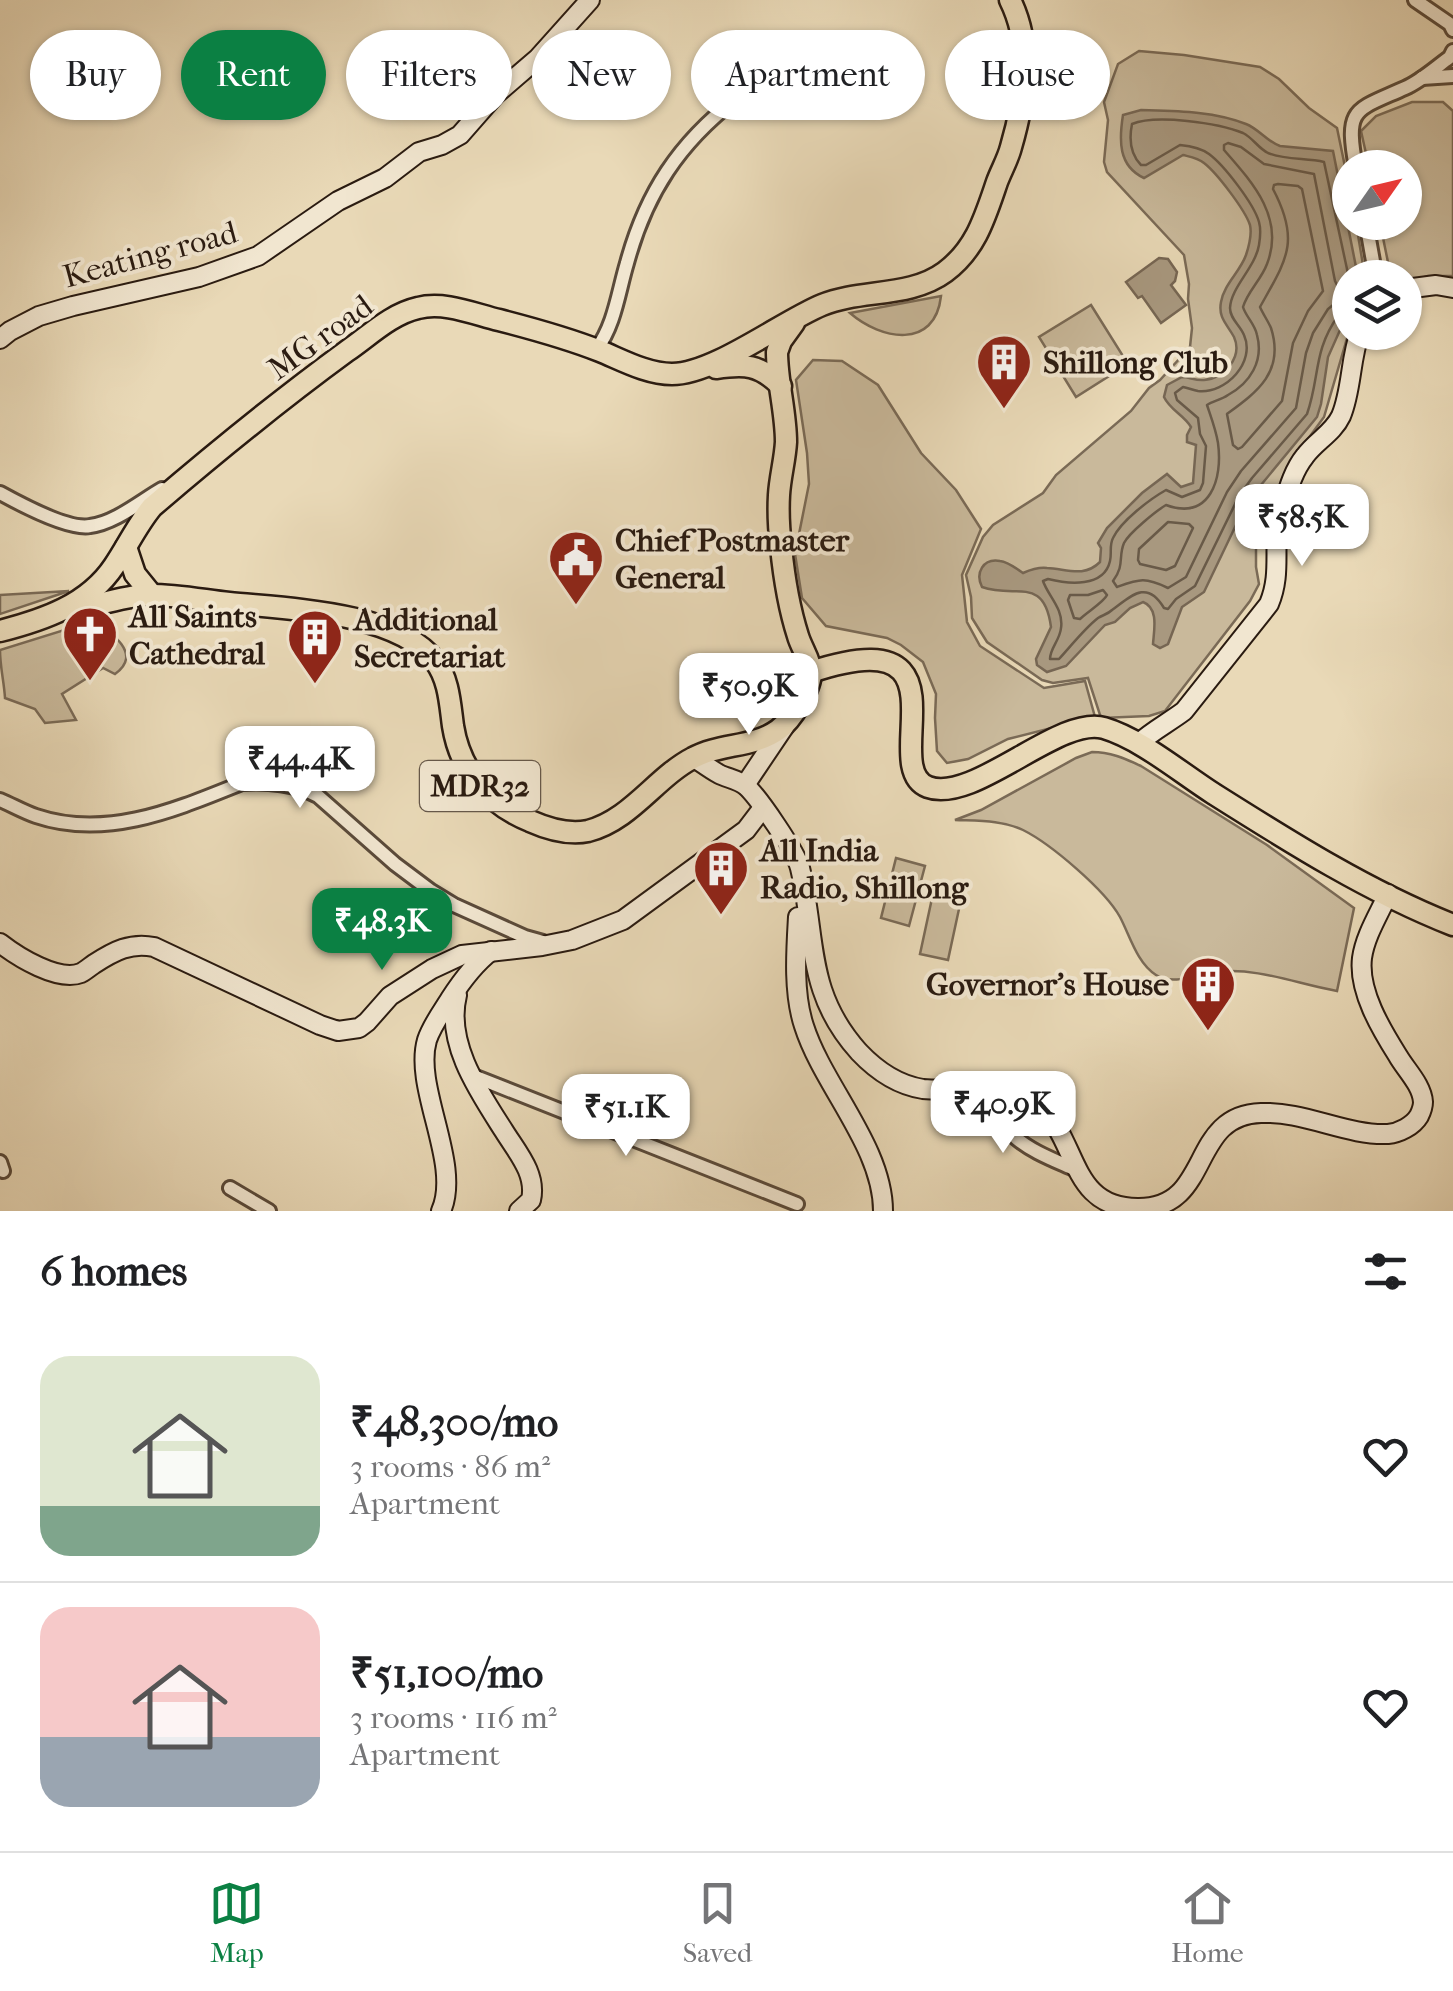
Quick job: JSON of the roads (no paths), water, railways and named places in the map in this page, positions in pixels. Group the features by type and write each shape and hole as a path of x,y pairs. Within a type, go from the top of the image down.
{"main road":[{"name":"MG road","path":"0,631 46,619 98,586 152,507 324,369 392,319 414,308 460,310 560,336 662,374 676,374 731,354 822,305 931,280 958,261 972,243 989,212 1011,148 1026,58 1012,1"},
{"path":"790,718 801,702 811,672 793,618 781,548 779,494 786,444 777,352 799,317"},
{"path":"694,370 741,365 767,372 780,386"},
{"path":"126,548 135,574 152,595"},
{"name":"MDR32","path":"46,619 152,595 326,613 368,622 402,636 435,661 443,676 458,747 474,780 514,813 545,827 572,832 603,826 694,757 716,748 759,740 790,718"},
{"path":"811,672 861,658 893,665 903,673 910,686 910,746 916,774 919,781 932,788 956,787 1057,737 1091,726 1102,727 1138,744 1260,823 1453,925"}],"street":[{"name":"Keating road","path":"0,339 39,316 199,277 258,256 338,201 386,178 418,152 460,135 590,0"},
{"path":"1415,0 1453,30"},
{"path":"1353,150 1350,129 1356,114 1368,103 1422,78 1453,51"},
{"path":"1422,78 1453,76"},
{"path":"596,350 612,322 627,261 653,195 684,147 710,120"},
{"path":"1422,287 1453,288"},
{"path":"1138,744 1184,710 1269,604 1278,572 1277,527 1291,482 1306,454 1339,421 1354,350"},
{"path":"0,494 79,526 92,526 203,465"},
{"path":"745,784 790,718"},
{"path":"694,757 721,775 745,784 795,855 814,970 828,1005 859,1052 897,1082 923,1088 1014,1092 1030,1098 1054,1122 1087,1186 1100,1198 1137,1210 1174,1199 1187,1186 1214,1135 1239,1116 1266,1112 1391,1134 1414,1123 1422,1112 1423,1100 1378,1021 1363,976 1362,958 1388,894"},
{"path":"0,800 38,817 96,825 156,815 242,783 306,790 318,796 404,871 454,905 525,937 546,942 572,940"},
{"path":"0,943 38,966 76,974 124,947 154,947 338,1031 359,1028 390,996 462,955 572,940 623,920 746,830 762,809"},
{"path":"802,882 798,967 804,1025 872,1161 882,1192 883,1211"},
{"path":"441,1211 446,1180 428,1086 426,1045 435,1022 459,985 491,951"},
{"path":"459,985 454,1004 456,1033 471,1075 528,1170 531,1200 519,1211"},
{"path":"471,1075 797,1204"},
{"path":"989,1090 993,1106 1010,1134 1022,1144 1076,1170"},
{"path":"230,1188 269,1211"}],"water":[{"path":"1141,110 1221,116 1251,126 1280,146 1332,151 1332,240 1351,240 1355,260 1332,260 1332,348 1317,417 1247,502 1204,592 1182,607 1168,644 1160,648 1153,644 1153,614 1143,602 1105,625 1066,666 1047,672 1037,665 1036,659 1051,627 1042,600 1027,592 982,587 982,568 994,561 1023,573 1044,568 1088,570 1100,562 1098,543 1107,528 1142,493 1167,474 1181,487 1193,483 1196,445 1187,442 1191,427 1164,397 1167,385 1182,377 1201,380 1218,376 1230,366 1236,352 1234,337 1220,308 1225,289 1246,255 1250,225 1243,210 1199,160 1183,155 1144,178 1135,173 1122,151 1123,115"},
{"path":"1159,258 1168,259 1177,272 1171,285 1186,305 1161,323 1142,296 1138,298 1126,282"}],"place":[{"name":"Shillong Club","path":"1004,411"},
{"name":"Chief Postmaster General","path":"576,607"},
{"name":"All Saints Cathedral","path":"90,683"},
{"name":"Additional Secretariat","path":"315,686"},
{"name":"All India Radio, Shillong","path":"721,917"},
{"name":"Governor's House","path":"1208,1033"}]}
